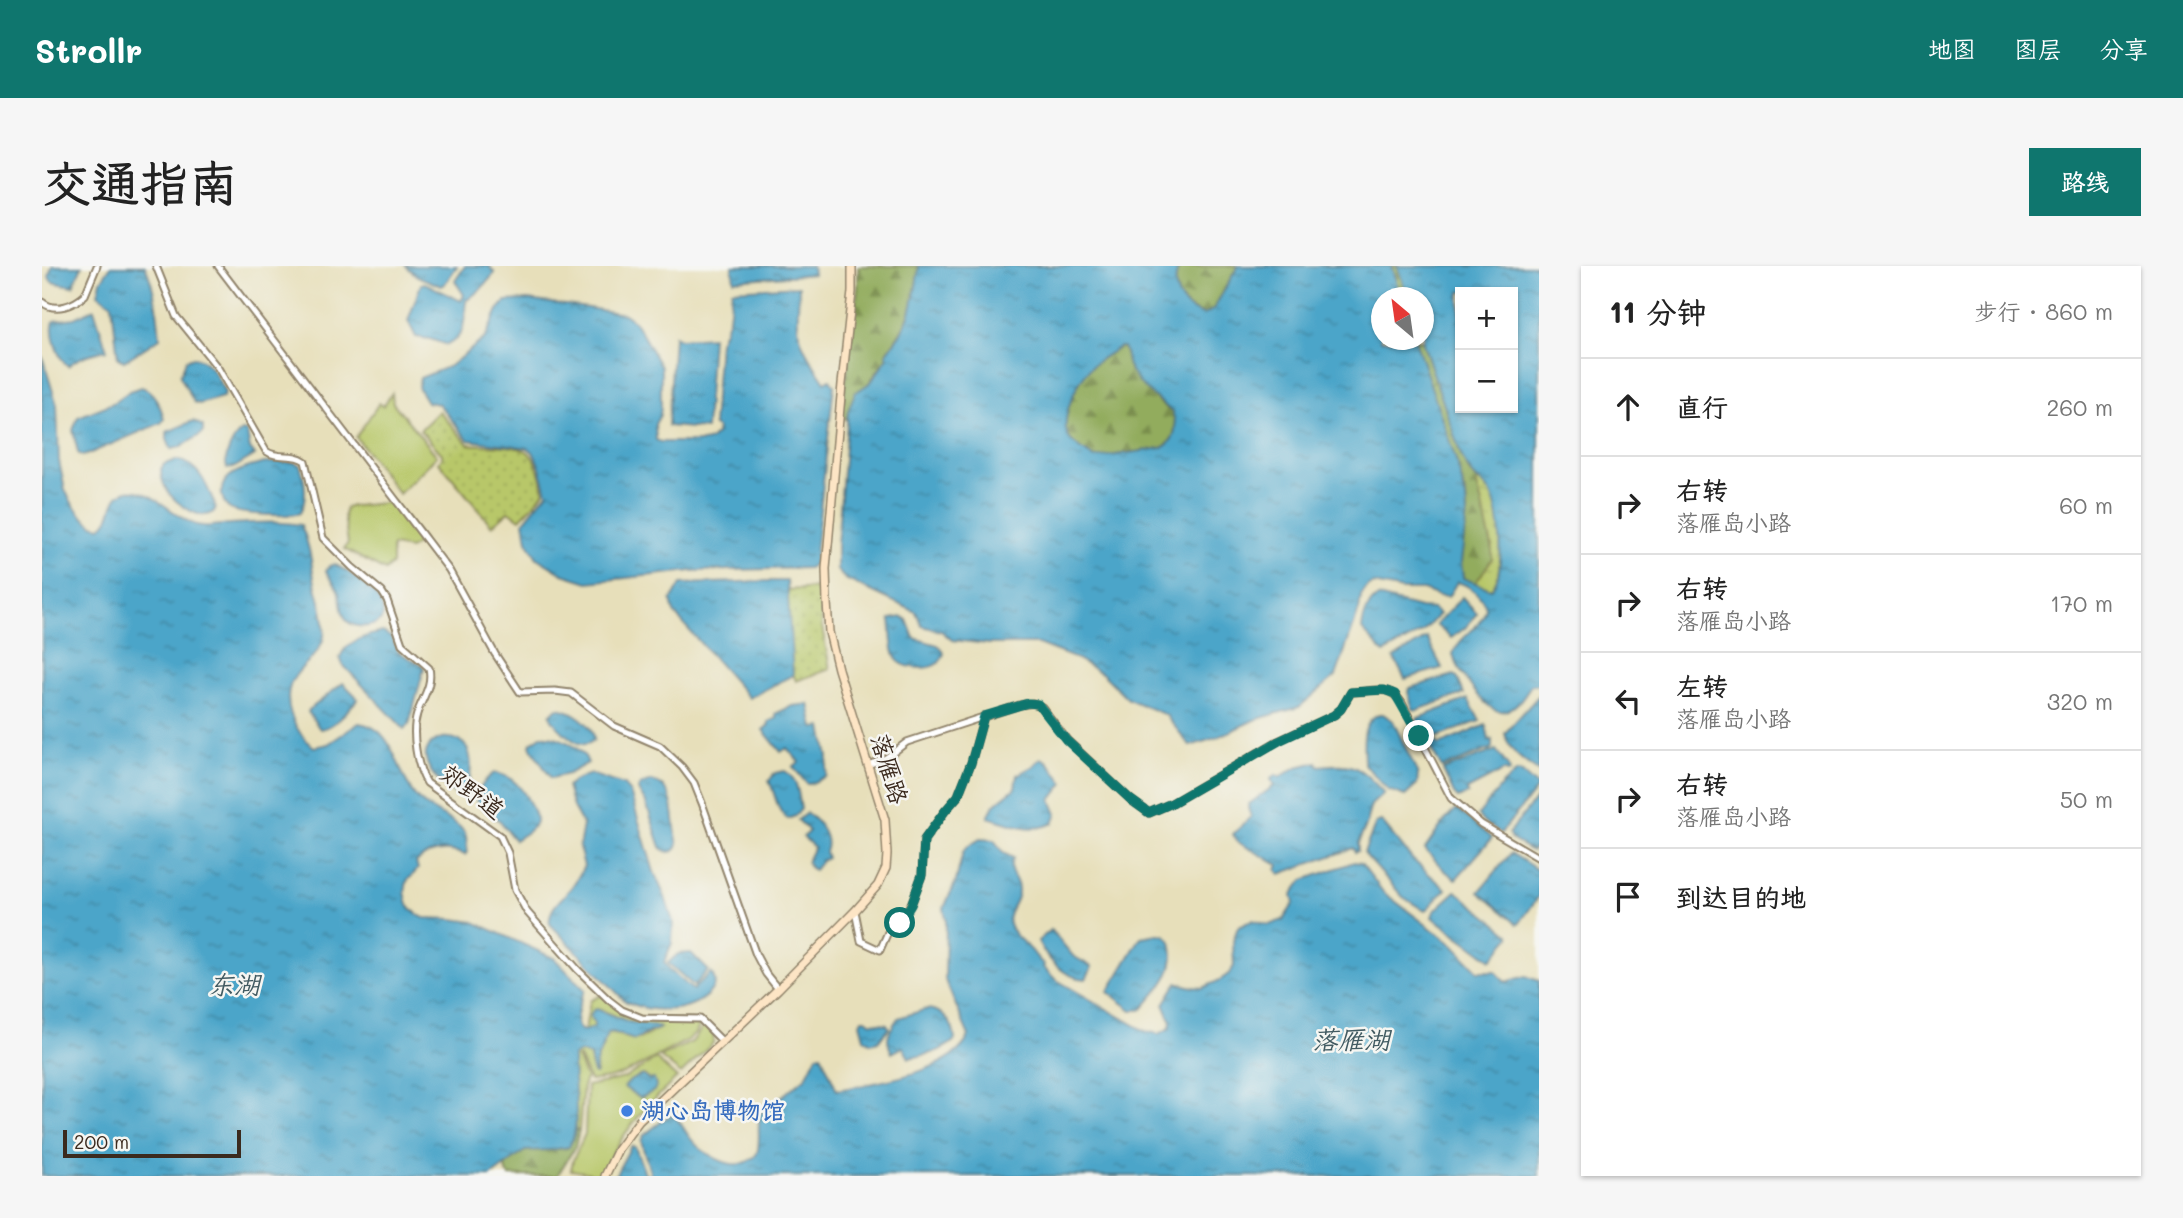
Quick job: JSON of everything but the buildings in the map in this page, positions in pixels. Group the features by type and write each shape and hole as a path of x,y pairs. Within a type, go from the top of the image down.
{"street":[{"path":"42,302 47,306 60,307 82,298 97,266"},
{"name":"郊野道","path":"156,266 176,316 218,368 266,451 274,456 294,456 305,461 323,538 352,568 382,592 402,645 429,668 429,686 417,714 416,725 420,773 427,783 500,836 508,853 514,886 527,912 578,970 609,1000 622,1010 642,1018 700,1019 722,1041"},
{"path":"218,266 449,570 495,654 520,692 571,693 614,726 660,746 682,767 694,783 756,955 769,979 778,989"},
{"name":"落雁路","path":"605,1176 618,1149 639,1121 778,989 855,911 881,880 887,862 885,820 844,692 829,632 826,569 852,292 852,266"},
{"path":"868,765 886,758 907,742 1028,703 1038,704 1066,740 1131,800 1149,813 1172,803 1279,741 1334,715 1351,692 1389,691 1402,703 1451,798 1481,824 1539,858"},
{"path":"855,911 861,941 880,950 888,932 898,925 912,902 922,875 924,840 958,796 971,763 984,716"}],"green space":[{"path":"858,266 919,266 913,303 906,322 886,353 888,357 848,411 847,419 841,418 858,287"},
{"path":"1179,266 1238,266 1214,308 1203,315 1188,307 1179,296 1176,274"},
{"path":"1391,266 1397,266 1404,287 1398,287"},
{"path":"1123,347 1130,371 1172,412 1174,432 1167,445 1162,448 1095,458 1069,438 1066,430 1067,411 1075,391 1091,367"},
{"path":"1418,350 1425,350 1461,455 1470,473 1478,480 1492,546 1492,559 1475,584 1464,579 1461,568 1467,502"},
{"path":"392,393 393,403 437,456 399,494 356,437 379,403 383,406"},
{"path":"439,411 468,444 518,448 525,450 533,458 544,491 520,519 509,511 492,526 439,462 442,454 420,430"},
{"path":"1478,480 1493,496 1498,516 1500,558 1491,589 1475,584 1492,559 1492,546"},
{"path":"393,502 422,540 410,549 392,546 392,564 385,571 344,549 348,543 344,515 346,507"},
{"path":"820,588 822,627 830,669 796,681 789,649 787,590"},
{"path":"601,995 622,1012 640,1020 697,1021 700,1024 696,1033 688,1040 626,1073 609,1078 590,1081 577,1057 586,1078 579,1130 575,1130 573,1056 580,1052 590,1056 593,1073 596,1073 596,1062 608,1033 638,1039 660,1028 635,1023 597,1009 591,1016 594,1027 585,1030 590,1001"},
{"path":"705,1025 714,1036 713,1043 681,1074 660,1057 692,1042"},
{"path":"656,1059 677,1078 634,1122 601,1175 571,1170 585,1134 587,1086 625,1078","holes":["644,1075 650,1080 643,1097 638,1097 625,1088 638,1076"]},
{"path":"575,1130 579,1130 575,1147 557,1176 510,1176 506,1172 505,1166 525,1151 567,1148"}],"water":[{"path":"52,266 82,266 73,286 52,282 49,277"},
{"path":"111,266 145,266 157,310 160,338 124,361 118,358 112,304 98,294 101,281"},
{"path":"406,266 457,266 441,286 417,276"},
{"path":"465,266 489,266 495,273 466,301 463,326 458,337 447,345 416,337 408,321 421,284 425,283 461,301 464,295 455,281"},
{"path":"732,266 812,266 813,274 734,280"},
{"path":"919,266 1179,266 1176,290 1182,302 1203,315 1214,308 1238,266 1391,266 1398,287 1371,287 1371,350 1418,350 1456,460 1466,498 1467,514 1461,562 1463,578 1491,589 1496,582 1500,557 1499,528 1494,502 1489,491 1471,473 1461,455 1425,350 1434,350 1434,287 1404,287 1397,266 1539,266 1539,684 1531,685 1516,705 1503,711 1489,705 1473,689 1453,654 1460,642 1480,621 1486,608 1471,588 1457,582 1448,597 1423,590 1402,590 1374,584 1368,586 1361,596 1359,610 1336,676 1299,707 1254,720 1218,737 1190,746 1166,715 1128,699 1103,674 1077,659 1038,644 989,644 952,640 941,631 922,626 916,612 845,579 837,570 848,411 855,393 871,382 888,357 886,354 901,332 913,303","holes":["1123,347 1133,375 1172,412 1175,422 1173,437 1162,448 1095,458 1069,438 1066,430 1068,411 1071,400 1087,372 1095,363"]},
{"path":"799,286 799,334 808,356 825,382 830,379 834,385 814,564 809,568 692,571 588,582 563,574 537,558 527,541 524,521 547,493 533,452 528,448 468,440 439,404 427,402 418,387 420,378 450,366 485,338 498,310 506,301 528,300 624,314 635,322 661,367 661,407 655,424 656,440 711,440 717,429 713,425 719,342 729,319 732,290"},
{"path":"94,309 107,350 86,355 68,366 55,345 54,321 74,318"},
{"path":"674,336 680,339 712,337 706,429 668,426"},
{"name":"东湖","path":"42,356 57,405 59,461 65,490 82,516 93,525 101,527 108,519 116,498 124,492 133,491 152,497 189,522 201,526 266,523 301,525 323,614 324,636 320,647 291,684 289,704 295,724 314,747 328,744 359,723 381,733 394,752 416,797 451,820 466,836 465,855 440,851 428,854 416,862 418,869 407,881 405,892 408,905 424,918 474,922 554,958 585,990 577,1018 580,1029 594,1027 590,1016 593,1010 597,1009 629,1022 660,1027 634,1040 613,1032 608,1033 596,1062 595,1074 590,1056 580,1052 573,1056 576,1115 569,1147 525,1151 491,1176 42,1176"},
{"path":"193,357 213,370 225,393 223,397 199,404 194,402 180,376 186,360"},
{"path":"141,387 150,392 161,409 164,419 161,423 86,455 78,453 73,430 78,417 113,403"},
{"path":"193,421 203,426 203,433 181,447 171,449 167,432"},
{"path":"242,431 247,432 250,449 255,455 235,467 227,468 226,459 230,448"},
{"path":"177,460 192,467 202,478 216,508 212,513 206,515 191,511 176,501 167,490 161,469 164,464"},
{"path":"293,462 300,465 304,483 305,495 300,513 254,514 235,511 226,505 222,488 234,473 265,463"},
{"path":"334,564 356,578 378,599 383,613 379,622 356,626 347,621 338,590 326,571"},
{"path":"787,581 793,675 749,698 674,613 671,601 681,584"},
{"path":"1378,597 1433,609 1439,614 1423,632 1384,653 1362,630 1366,612"},
{"path":"1462,597 1477,613 1465,628 1451,638 1436,625"},
{"path":"903,617 907,620 914,638 938,645 944,653 934,666 916,668 904,665 896,658 890,619"},
{"path":"383,632 392,638 398,652 424,668 409,725 404,729 343,665 340,658 352,644 364,637"},
{"path":"1427,638 1442,668 1405,679 1394,658"},
{"path":"1454,675 1464,694 1413,709 1409,688"},
{"path":"343,683 357,700 336,722 320,729 309,710"},
{"path":"1539,695 1539,772 1513,751 1505,733"},
{"path":"1468,699 1480,721 1427,741 1416,722 1418,718"},
{"path":"809,704 814,728 822,727 828,757 826,776 807,784 793,767 799,762 787,748 781,752 763,730 769,725 768,722 777,718 775,714 792,706"},
{"path":"557,708 586,723 594,740 582,744 564,732 550,715"},
{"path":"1379,714 1393,721 1418,774 1417,785 1405,796 1388,790 1364,764 1365,729"},
{"path":"1486,725 1492,748 1442,768 1430,747 1436,741 1439,745"},
{"path":"541,736 555,737 576,747 588,763 568,774 551,778 530,746"},
{"path":"442,738 458,740 467,748 471,768 469,785 463,797 437,779 426,761 426,752 431,744"},
{"path":"1496,750 1510,772 1505,770 1467,790 1468,794 1458,798 1443,770"},
{"path":"1041,758 1048,762 1064,783 1051,800 1057,814 1053,823 1029,828 988,817 994,805 1015,788 1017,775 1032,767"},
{"path":"1317,762 1318,766 1341,765 1356,768 1384,793 1371,805 1368,821 1358,843 1358,851 1355,852 1353,848 1280,874 1277,870 1279,865 1236,841 1233,834 1251,817 1249,804 1274,786 1271,779 1297,767"},
{"path":"785,771 795,783 801,809 788,819 779,807 769,781 775,773"},
{"path":"1517,772 1538,787 1501,833 1483,822 1478,815 1502,785"},
{"path":"494,773 508,777 519,786 535,817 533,827 515,840 500,821 476,800 482,785"},
{"path":"590,774 624,785 630,792 654,872 673,922 672,943 664,962 693,990 711,972 714,977 710,992 691,1005 669,1010 646,1008 625,1001 550,924 553,910 584,866 579,847 583,825 573,807 567,787 573,781"},
{"path":"652,781 661,785 670,798 678,844 671,852 661,847 646,803 638,790 640,785"},
{"path":"1539,795 1539,843 1532,851 1511,839 1509,833"},
{"path":"1455,810 1492,838 1456,879 1425,849"},
{"path":"806,813 819,825 826,841 827,858 814,870 807,861 814,847 803,837 809,831 798,820"},
{"path":"1381,821 1413,860 1446,889 1425,911 1403,897 1364,852 1376,823"},
{"name":"落雁湖","path":"980,839 994,840 1003,853 1013,858 1011,872 1018,893 1009,916 1009,925 1043,967 1055,979 1145,1031 1159,1034 1170,1028 1171,1021 1164,1004 1177,983 1203,988 1230,973 1234,966 1233,941 1238,927 1253,920 1269,925 1283,920 1294,903 1292,895 1303,880 1354,862 1361,863 1383,892 1453,945 1478,971 1495,971 1506,982 1526,976 1539,981 1539,1176 651,1176 641,1141 644,1135 670,1115 679,1122 695,1144 708,1154 730,1164 744,1163 757,1153 760,1114 806,1077 817,1055 821,1054 837,1090 890,1080 930,1068 960,1049 969,1036 945,980 944,908 956,881 963,852"},
{"path":"1511,853 1539,871 1539,896 1517,924 1479,892"},
{"path":"1456,891 1509,934 1510,937 1491,960 1432,917 1434,911"},
{"path":"1051,930 1073,956 1092,967 1086,979 1064,972 1046,955 1038,941"},
{"path":"1158,934 1171,941 1172,966 1164,982 1141,1010 1132,1010 1108,992 1141,937"},
{"path":"691,953 708,970 694,986 668,963 678,954"},
{"path":"927,1009 938,1012 947,1019 955,1040 922,1056 909,1058 903,1047 892,1053 888,1043 889,1035 898,1018"},
{"path":"862,1019 887,1024 889,1028 878,1041 871,1043 864,1038 860,1023"},
{"path":"642,1075 649,1080 654,1079 656,1086 654,1091 640,1098 624,1087"},
{"path":"631,1146 635,1147 646,1176 615,1176"}],"place":[{"name":"湖心岛博物馆","path":"627,1111"}],"route":[{"path":"900,923 911,905 922,875 924,840 958,796 971,763 984,716 1028,703 1038,704 1066,740 1131,800 1149,813 1172,803 1279,741 1334,715 1351,692 1384,690 1395,694 1419,736"}]}
